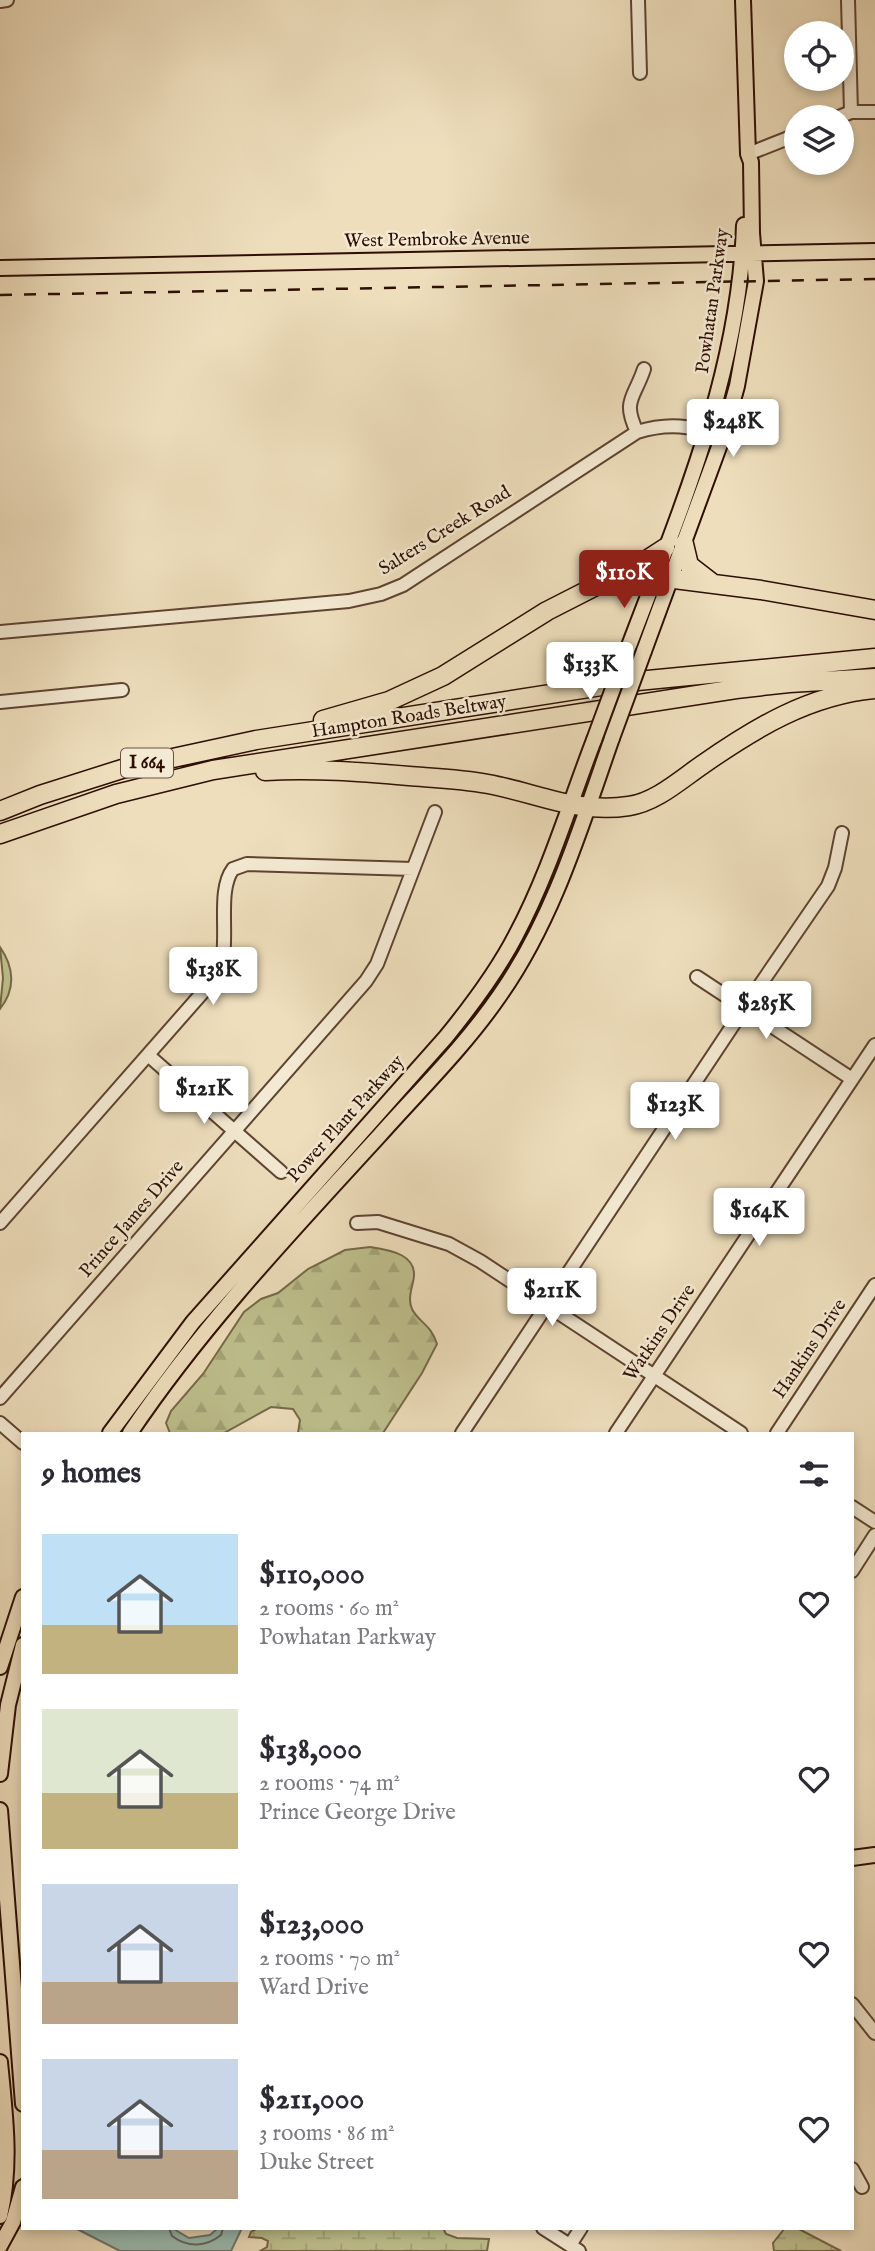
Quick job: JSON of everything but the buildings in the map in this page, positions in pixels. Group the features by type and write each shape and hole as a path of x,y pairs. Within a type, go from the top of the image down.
{"highway":[{"path":"684,544 689,565 714,584"},
{"path":"256,740 289,726 370,708 416,690 547,611 665,548"},
{"path":"616,576 625,573 714,584 875,610"},
{"name":"Hampton Roads Beltway","path":"0,811 40,795 122,769 256,740 627,682 875,658"},
{"name":"Hampton Roads Beltway","path":"0,834 116,794 214,770 736,689 789,682 875,678"},
{"path":"214,770 240,774 287,770 334,771 463,780 569,805 631,806 647,801 776,718 821,700 875,689"}],"main road":[{"name":"Powhatan Parkway","path":"588,807 644,652 663,578 665,548 707,432 722,380 748,254 751,162 748,154 743,0"},
{"name":"West Pembroke Avenue","path":"0,268 875,251"},
{"name":"Powhatan Parkway","path":"569,805 625,655 663,578 684,544 723,436 737,386 757,281 748,254"},
{"name":"Power Plant Parkway","path":"111,1432 193,1322 432,1052 477,997 500,963 529,908 569,805"},
{"name":"Power Plant Parkway","path":"131,1432 224,1308 462,1044 500,996 546,915 588,807"},
{"path":"0,1667 21,1603"},
{"path":"0,1774 8,1705 21,1653"},
{"path":"0,1810 21,2068"},
{"path":"854,1858 875,1855"},
{"path":"0,2066 8,2158 0,2216"},
{"path":"0,2246 13,2222 21,2194"}],"street":[{"path":"0,1 7,0"},
{"path":"638,0 640,73"},
{"path":"845,105 848,0"},
{"path":"854,114 875,112"},
{"path":"748,154 784,140"},
{"path":"636,432 628,414 628,405 638,389 644,369"},
{"name":"Salters Creek Road","path":"0,632 349,601 382,594 403,585 636,432 666,425 723,436"},
{"path":"0,702 122,690"},
{"name":"Prince James Drive","path":"0,1398 373,973 435,812"},
{"path":"463,1432 828,886 835,868 842,833"},
{"path":"0,1223 218,975 223,957 227,876 233,869 247,864 414,869"},
{"path":"697,976 852,1079"},
{"name":"Watkins Drive","path":"617,1432 875,1045"},
{"path":"148,1055 281,1172"},
{"path":"357,1223 378,1222 449,1244 547,1304 740,1432"},
{"name":"Hankins Drive","path":"778,1432 875,1286"},
{"path":"0,1423 21,1441"},
{"path":"854,1508 875,1522"},
{"path":"854,1567 875,1535"},
{"path":"854,2007 875,2033"},
{"path":"854,2173 862,2187"},
{"path":"546,2230 574,2248 579,2230"}],"green space":[{"path":"0,947 8,962 11,986 0,1009 3,978"},
{"path":"370,1247 395,1252 408,1260 414,1273 411,1306 437,1344 422,1373 384,1432 298,1432 300,1420 293,1409 271,1407 226,1432 170,1432 166,1423 171,1411 203,1374 244,1312 261,1299 278,1293 308,1269 345,1250"},
{"path":"444,2230 446,2234 457,2238 489,2239 487,2251 260,2251 267,2247 268,2241 249,2237 251,2232"},
{"path":"783,2230 801,2230 841,2251 774,2251 773,2243"}],"water":[{"path":"79,2230 175,2230 189,2238 210,2235 216,2230 241,2230 231,2251 120,2251"}],"railway":[{"path":"0,295 875,279"}]}
